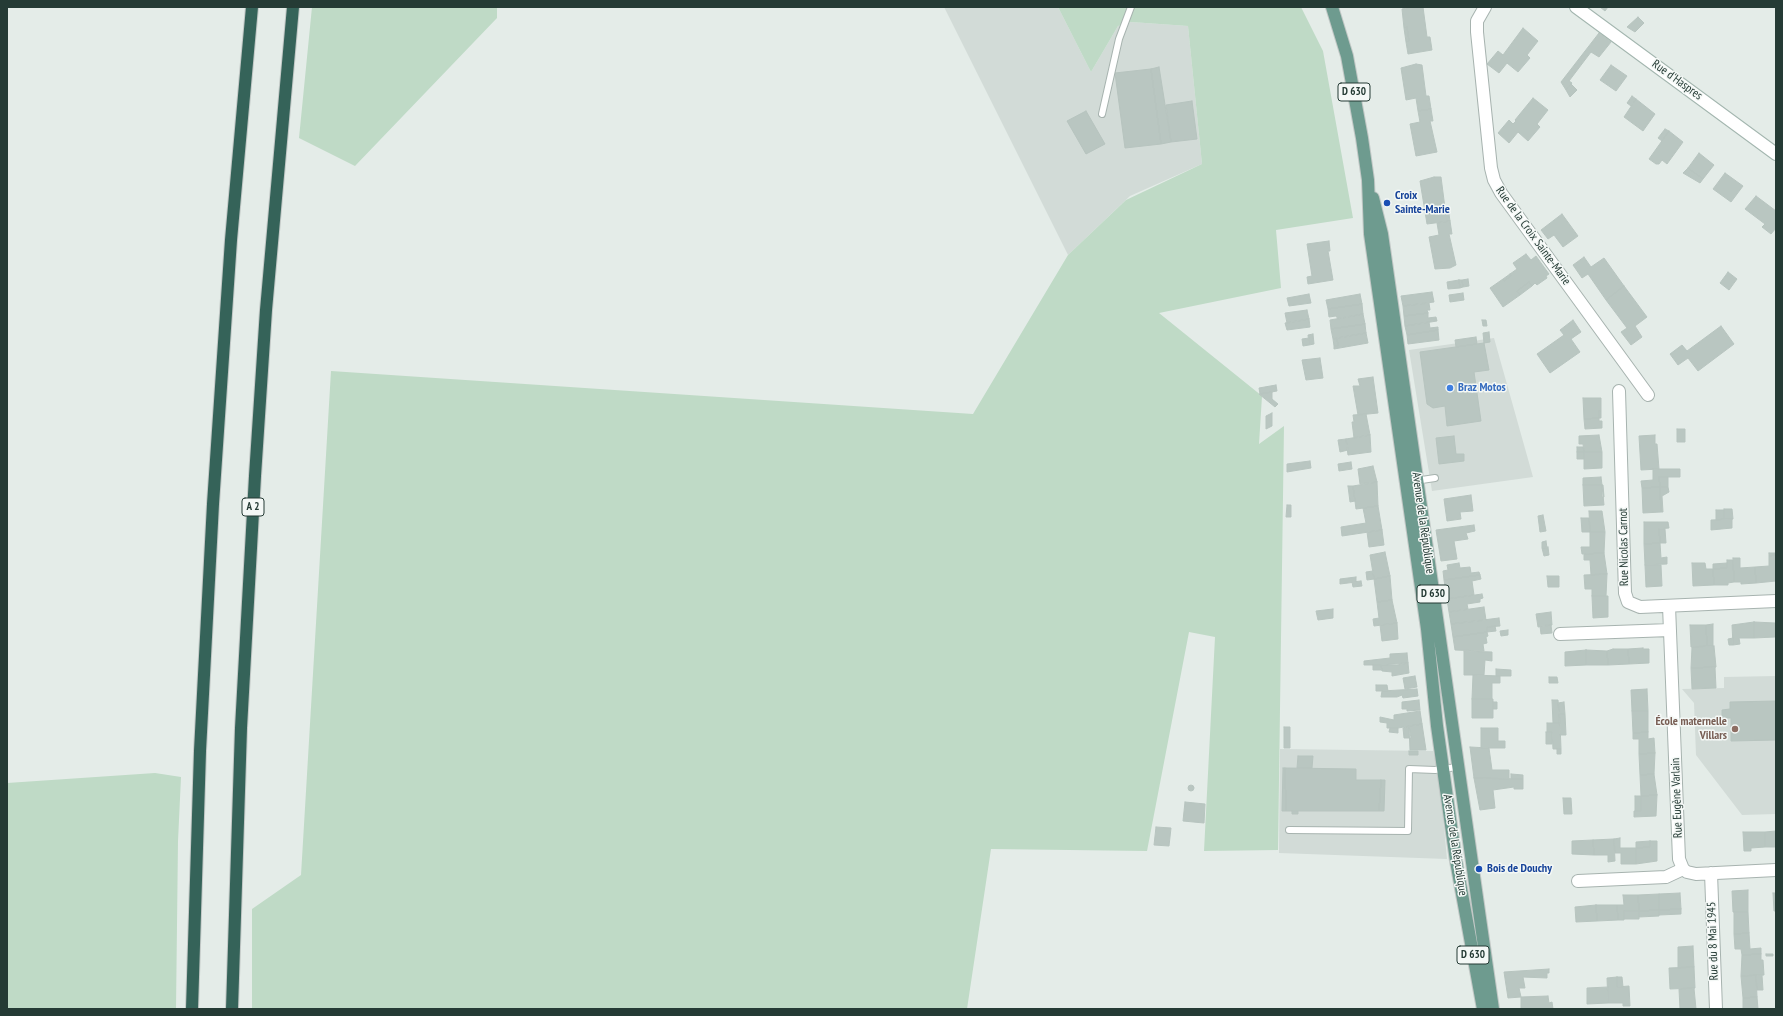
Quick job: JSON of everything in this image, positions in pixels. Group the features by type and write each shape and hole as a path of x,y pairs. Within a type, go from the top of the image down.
{"highway":[{"path":"192,1009 199,774 213,504 231,240 252,7"},
{"name":"A 2","path":"232,1009 241,728 254,492 266,310 293,7"}],"main road":[{"name":"Avenue de la République","path":"1332,7 1341,34 1350,72 1368,180 1370,234 1412,481 1493,1009"},
{"name":"Avenue de la République","path":"1412,481 1437,726 1456,862 1483,1009"}],"street":[{"name":"Rue de la Croix Sainte-Marie","path":"1485,7 1477,21 1477,32 1491,168 1494,180 1500,193 1648,395"},
{"name":"Rue d'Haspres","path":"1576,7 1776,154"},
{"name":"Rue Nicolas Carnot","path":"1619,391 1626,598 1628,602 1636,606 1776,602"},
{"name":"Rue Eugène Varlain","path":"1669,606 1679,859 1683,869"},
{"path":"1560,634 1670,630"},
{"path":"1578,881 1666,878 1683,869 1692,873 1776,870"},
{"name":"Rue du 8 Mai 1945","path":"1711,873 1716,1009"}],"lane":[{"path":"1102,114 1119,39 1132,7"},
{"path":"1412,481 1435,478"},
{"path":"1289,830 1408,831 1409,770 1457,767"}],"shaded area":[{"path":"944,7 1058,7 1091,72 1118,26 1131,22 1188,26 1202,164 1130,196 1068,255"},
{"path":"1494,338 1533,477 1432,491 1409,350"},
{"name":"École maternelle Villars","path":"1776,676 1776,814 1742,815 1696,755 1694,703 1682,689 1724,688 1724,677"},
{"path":"1280,749 1433,751 1439,774 1447,859 1279,853"}],"green space":[{"path":"312,7 497,7 497,18 355,166 299,138"},
{"path":"1058,7 1301,7 1323,51 1353,218 1276,230 1281,288 1159,313 1262,396 1259,444 1284,426 1278,850 1204,851 1215,637 1189,632 1147,851 991,849 967,1009 252,1009 252,909 301,875 331,371 973,414 1068,255 1126,200 1202,164 1188,26 1131,22 1118,26 1091,72"},
{"path":"155,773 181,777 178,841 176,1009 7,1009 7,783"}],"building":[{"path":"1423,7 1427,37 1430,37 1432,50 1408,54 1406,42 1409,41 1407,27 1404,28 1402,9"},
{"path":"1600,7 1608,7 1605,11"},
{"path":"1638,17 1644,23 1635,32 1627,27"},
{"path":"1407,27 1409,41 1406,42 1404,28"},
{"path":"1523,28 1538,41 1527,55 1530,58 1518,72 1507,63 1499,73 1487,64 1498,51 1503,55"},
{"path":"1599,33 1611,42 1599,57 1591,52 1569,81 1572,83 1566,90 1561,82"},
{"path":"1416,64 1422,65 1426,96 1429,96 1431,109 1418,111 1416,98 1406,100 1401,68"},
{"path":"1611,65 1627,76 1616,91 1600,80"},
{"path":"1159,67 1171,142 1161,144 1151,69"},
{"path":"1151,69 1161,144 1125,148 1115,73"},
{"path":"1571,84 1577,90 1570,97 1566,90"},
{"path":"1632,96 1636,99 1631,106 1627,103"},
{"path":"1533,98 1548,110 1537,124 1540,127 1528,141 1518,132 1509,143 1498,133 1509,120 1513,124 1516,121 1515,120"},
{"path":"1636,99 1655,114 1643,131 1624,117"},
{"path":"1192,101 1197,139 1171,142 1166,105"},
{"path":"1431,109 1433,121 1430,121 1437,152 1416,156 1410,124 1420,122 1418,111"},
{"path":"1086,111 1105,144 1086,154 1067,121"},
{"path":"1665,129 1669,131 1662,141 1658,138"},
{"path":"1669,131 1683,142 1667,164 1662,160 1659,164 1656,164 1649,159"},
{"path":"1699,153 1714,165 1703,179 1688,168"},
{"path":"1688,168 1703,179 1700,183 1683,173"},
{"path":"1725,173 1743,186 1731,202 1713,189"},
{"path":"1434,177 1441,177 1445,208 1448,208 1450,221 1427,224 1420,181"},
{"path":"1756,196 1776,211 1776,228 1771,234 1762,227 1765,224 1745,209"},
{"path":"1562,214 1578,236 1563,247 1554,235 1548,239 1541,230"},
{"path":"1450,221 1452,234 1449,234 1456,265 1450,268 1435,269 1429,237 1439,235 1437,223"},
{"path":"1329,241 1330,251 1328,251 1333,280 1308,284 1307,277 1312,276 1307,244"},
{"path":"1526,254 1531,260 1536,256 1549,274 1546,276 1547,278 1537,285 1535,283 1532,286 1529,282 1517,291 1520,295 1503,307 1490,288 1503,279 1504,281 1511,276 1510,274 1517,269 1513,263"},
{"path":"1584,257 1591,267 1604,258 1624,286 1606,300 1588,274 1582,278 1573,265"},
{"path":"1728,272 1737,279 1729,290 1720,283"},
{"path":"1510,274 1511,276 1504,281 1503,279"},
{"path":"1468,279 1469,286 1463,287 1462,280"},
{"path":"1459,280 1460,288 1448,289 1447,282"},
{"path":"1459,280 1462,280 1463,287 1460,288"},
{"path":"1529,282 1532,286 1520,295 1517,291"},
{"path":"1624,286 1647,317 1635,326 1642,337 1631,345 1621,332 1627,328 1606,300"},
{"path":"1432,292 1434,302 1403,306 1401,296"},
{"path":"1463,293 1464,300 1450,302 1449,295"},
{"path":"1309,294 1311,303 1289,306 1287,298"},
{"path":"1360,294 1362,304 1328,309 1326,300"},
{"path":"1429,303 1430,310 1427,310 1428,313 1404,316 1403,306"},
{"path":"1362,304 1363,314 1338,319 1336,316 1329,317 1328,309"},
{"path":"1307,310 1309,319 1287,323 1285,313"},
{"path":"1428,313 1428,318 1436,317 1437,321 1405,326 1404,316"},
{"path":"1363,314 1365,324 1331,329 1330,320"},
{"path":"1309,319 1310,327 1287,330 1285,323"},
{"path":"1482,320 1486,320 1487,326 1483,326"},
{"path":"1573,320 1581,332 1571,339 1580,352 1550,373 1537,354 1564,335 1560,330"},
{"path":"1429,322 1430,328 1438,327 1438,330 1407,335 1405,326"},
{"path":"1365,324 1366,333 1333,339 1331,329"},
{"path":"1721,326 1734,344 1698,371 1688,358 1678,365 1670,354 1682,345 1687,351"},
{"path":"1438,330 1439,340 1408,344 1407,335"},
{"path":"1489,332 1490,342 1484,343 1483,333"},
{"path":"1366,333 1368,343 1334,349 1334,346 1338,346 1337,338"},
{"path":"1313,334 1314,344 1309,345 1308,335"},
{"path":"1476,337 1477,344 1456,347 1455,340"},
{"path":"1309,338 1309,345 1303,346 1302,339"},
{"path":"1337,338 1338,346 1334,346 1333,339"},
{"name":"Braz Motos","path":"1484,343 1489,370 1474,372 1481,421 1447,426 1445,406 1433,408 1427,404 1420,352"},
{"path":"1320,358 1323,378 1306,380 1302,360"},
{"path":"1373,377 1378,413 1358,415 1353,386 1360,386 1358,379"},
{"path":"1276,385 1277,391 1260,394 1259,388"},
{"path":"1272,392 1272,399 1278,404 1275,407 1259,394"},
{"path":"1583,398 1601,398 1601,411 1599,411 1599,418 1584,419"},
{"path":"1599,411 1601,411 1601,418 1599,418"},
{"path":"1272,413 1272,426 1266,429 1266,416"},
{"path":"1366,414 1370,435 1354,438 1352,422 1354,422 1353,415"},
{"path":"1599,418 1599,421 1602,421 1602,428 1585,429 1584,419"},
{"path":"1677,429 1685,429 1685,442 1677,442"},
{"path":"1370,435 1371,452 1348,455 1346,439"},
{"path":"1599,435 1602,452 1584,452 1583,444 1579,444 1579,436"},
{"path":"1655,435 1659,469 1641,470 1639,436"},
{"path":"1454,436 1456,454 1464,454 1464,461 1439,464 1436,438"},
{"path":"1346,439 1348,450 1340,452 1338,440"},
{"path":"1577,447 1583,447 1584,452 1577,452"},
{"path":"1577,452 1584,452 1584,459 1577,459"},
{"path":"1584,452 1602,452 1602,468 1584,469"},
{"path":"1310,461 1311,468 1287,472 1287,464"},
{"path":"1351,462 1352,469 1339,471 1338,464"},
{"path":"1373,466 1377,482 1360,484 1358,469"},
{"path":"1653,469 1680,469 1680,477 1659,477 1660,487 1642,488 1641,481 1653,480"},
{"path":"1601,477 1602,485 1583,485 1583,478"},
{"path":"1659,477 1668,477 1668,487 1660,487"},
{"path":"1377,482 1378,506 1356,509 1353,486"},
{"path":"1583,485 1602,485 1604,505 1584,506"},
{"path":"1603,485 1604,497 1602,497"},
{"path":"1348,486 1353,486 1355,501 1350,502"},
{"path":"1660,487 1661,512 1643,513 1642,488"},
{"path":"1660,487 1668,487 1669,492 1662,496 1663,512 1661,512"},
{"path":"1471,495 1473,511 1460,512 1461,519 1447,521 1444,499"},
{"path":"1287,505 1291,505 1291,517 1286,517"},
{"path":"1378,506 1382,530 1342,536 1341,527 1366,523 1363,508"},
{"path":"1724,509 1732,509 1733,519 1724,519"},
{"path":"1716,510 1724,510 1724,519 1716,520"},
{"path":"1589,511 1602,511 1605,532 1590,532"},
{"path":"1543,515 1546,531 1540,532 1538,516"},
{"path":"1581,518 1589,518 1590,532 1582,532"},
{"path":"1732,519 1732,528 1711,530 1711,520"},
{"path":"1644,522 1668,522 1669,528 1659,529 1660,543 1644,544"},
{"path":"1474,525 1475,531 1466,533 1468,539 1454,541 1457,559 1441,561 1436,530"},
{"path":"1659,529 1665,529 1666,543 1660,543"},
{"path":"1382,530 1384,545 1369,547 1367,532"},
{"path":"1590,532 1605,532 1604,553 1582,554 1581,547 1590,547"},
{"path":"1546,541 1547,548 1542,548 1542,542"},
{"path":"1660,543 1661,558 1667,557 1667,564 1645,565 1644,544"},
{"path":"1548,547 1549,555 1544,556 1542,548"},
{"path":"1385,552 1390,576 1374,579 1370,555"},
{"path":"1604,553 1607,574 1591,575 1590,560 1584,560 1584,554"},
{"path":"1769,553 1776,553 1776,555 1769,556"},
{"path":"1776,555 1776,581 1756,583 1755,567 1769,566 1769,556"},
{"path":"1733,558 1740,558 1740,568 1755,567 1756,583 1741,584 1741,582 1734,582"},
{"path":"1727,560 1733,560 1734,582 1728,583 1728,585 1714,585 1713,569 1727,568"},
{"path":"1459,563 1460,568 1470,567 1471,573 1479,572 1480,575 1444,580 1443,571 1448,570 1447,565"},
{"path":"1692,563 1705,563 1706,569 1713,569 1714,585 1693,586"},
{"path":"1727,563 1727,568 1713,569 1713,564"},
{"path":"1645,565 1661,565 1662,586 1646,587"},
{"path":"1373,571 1374,579 1367,580 1366,572"},
{"path":"1607,574 1606,596 1592,596 1592,589 1585,589 1584,575"},
{"path":"1480,575 1481,579 1472,581 1474,595 1447,599 1444,580"},
{"path":"1390,576 1392,600 1377,602 1374,579"},
{"path":"1547,576 1559,576 1559,587 1548,587"},
{"path":"1356,577 1356,582 1340,584 1340,579"},
{"path":"1361,581 1362,586 1353,587 1352,582"},
{"path":"1482,594 1483,598 1480,599 1480,602 1467,604 1468,609 1449,612 1447,599"},
{"path":"1592,596 1608,596 1608,617 1593,618"},
{"path":"1392,600 1397,623 1374,626 1373,619 1379,618 1377,602"},
{"path":"1484,607 1486,620 1451,624 1449,612"},
{"path":"1333,609 1333,618 1318,620 1316,611"},
{"path":"1551,612 1552,625 1538,627 1536,614"},
{"path":"1499,618 1500,626 1487,627 1487,632 1453,637 1451,624"},
{"path":"1754,622 1775,623 1775,637 1754,638"},
{"path":"1754,622 1754,638 1739,638 1740,644 1733,645 1732,625"},
{"path":"1397,623 1398,639 1382,641 1380,625"},
{"path":"1713,624 1713,646 1707,646 1706,625"},
{"path":"1551,625 1552,633 1541,634 1540,626"},
{"path":"1690,625 1706,625 1707,646 1691,647"},
{"path":"1495,626 1496,631 1487,632 1487,627"},
{"path":"1508,630 1508,635 1501,636 1500,631"},
{"path":"1487,632 1487,643 1483,644 1484,651 1455,650 1453,637"},
{"path":"1733,638 1733,645 1729,645 1728,639"},
{"path":"1714,646 1716,667 1691,668 1692,647"},
{"path":"1613,649 1628,649 1629,664 1608,665 1607,651"},
{"path":"1628,649 1649,649 1649,663 1629,664"},
{"path":"1586,650 1607,651 1608,665 1586,665"},
{"path":"1586,650 1586,665 1565,666 1565,652"},
{"path":"1464,651 1492,652 1492,661 1485,660 1484,675 1464,675"},
{"path":"1407,653 1408,663 1397,665 1364,665 1364,661 1390,658 1390,654"},
{"path":"1408,663 1409,673 1392,676 1392,672 1382,671 1381,665"},
{"path":"1373,665 1381,665 1382,670 1373,670"},
{"path":"1715,667 1716,688 1692,689 1691,668"},
{"path":"1496,669 1511,670 1511,676 1496,676"},
{"path":"1473,675 1500,676 1500,683 1492,683 1492,699 1472,699"},
{"path":"1415,676 1417,687 1405,689 1403,678"},
{"path":"1549,677 1557,677 1558,683 1549,683"},
{"path":"1376,685 1387,685 1388,691 1376,691"},
{"path":"1417,689 1418,696 1403,698 1402,695 1397,697 1381,697 1382,691"},
{"path":"1647,689 1648,711 1632,711 1631,690"},
{"path":"1472,699 1493,699 1493,718 1472,718"},
{"path":"1419,700 1420,710 1407,711 1407,709 1402,709 1402,702"},
{"path":"1552,700 1558,700 1560,723 1553,723"},
{"path":"1776,701 1776,740 1731,741 1731,718 1722,718 1722,710 1730,709 1730,702"},
{"path":"1493,702 1497,702 1497,709 1493,709"},
{"path":"1564,702 1565,714 1559,714 1558,703"},
{"path":"1420,711 1422,724 1398,728 1387,728 1387,723 1380,722 1380,717 1394,720 1394,715"},
{"path":"1632,711 1648,711 1648,732 1633,733"},
{"path":"1559,714 1565,714 1566,735 1560,735"},
{"path":"1547,723 1560,723 1561,749 1553,749 1552,732 1547,732"},
{"path":"1422,724 1426,750 1410,750 1409,726"},
{"path":"1409,726 1411,738 1404,738 1403,728"},
{"path":"1284,727 1290,727 1290,748 1284,748"},
{"path":"1390,728 1398,728 1398,733 1389,732"},
{"path":"1481,728 1498,728 1498,741 1505,741 1505,748 1481,748"},
{"path":"1546,732 1552,732 1552,744 1546,744"},
{"path":"1648,732 1648,739 1654,738 1655,753 1639,754 1639,739 1633,739 1633,733"},
{"path":"1470,747 1489,748 1492,770 1509,770 1509,779 1474,778"},
{"path":"1557,749 1561,749 1561,754 1557,754"},
{"path":"1409,751 1418,751 1418,755 1409,755"},
{"path":"1655,753 1654,774 1640,775 1639,754"},
{"path":"1298,756 1313,756 1312,768 1297,768"},
{"path":"1283,768 1285,768 1286,811 1282,811"},
{"path":"1285,768 1356,769 1356,780 1381,780 1379,811 1286,811"},
{"path":"1511,774 1523,775 1523,779 1511,779"},
{"path":"1654,774 1657,795 1641,796 1640,775"},
{"path":"1474,778 1523,779 1523,789 1514,789 1514,787 1493,790 1495,808 1480,810"},
{"path":"1381,780 1385,780 1384,811 1379,811"},
{"path":"1191,785 1194,788 1191,791 1188,788"},
{"path":"1657,795 1656,816 1634,817 1634,811 1641,811 1641,796"},
{"path":"1635,796 1641,796 1641,811 1635,811"},
{"path":"1563,798 1571,798 1572,814 1564,814"},
{"path":"1185,802 1205,804 1204,823 1183,821"},
{"path":"1292,811 1298,811 1298,814 1292,814"},
{"path":"1156,827 1171,828 1169,846 1154,845"},
{"path":"1776,831 1776,847 1765,847 1765,832"},
{"path":"1743,832 1765,832 1765,847 1751,848 1751,851 1744,851"},
{"path":"1620,838 1620,848 1636,848 1636,864 1621,864 1621,853 1615,853 1614,839"},
{"path":"1614,839 1615,861 1608,862 1608,855 1594,855 1593,840"},
{"path":"1593,840 1594,855 1572,854 1572,841"},
{"path":"1650,841 1650,847 1636,848 1636,842"},
{"path":"1650,841 1657,841 1657,861 1636,864 1636,848 1650,847"},
{"path":"1748,890 1748,912 1733,912 1732,891"},
{"path":"1680,893 1681,909 1659,910 1659,894"},
{"path":"1773,893 1776,893 1776,911 1774,911"},
{"path":"1659,894 1659,910 1639,911 1638,895"},
{"path":"1623,895 1638,895 1639,911 1624,911 1624,920 1618,920 1617,905 1624,905"},
{"path":"1596,905 1597,921 1576,922 1575,907"},
{"path":"1596,905 1617,905 1618,920 1597,921"},
{"path":"1681,909 1681,914 1659,915 1659,910"},
{"path":"1659,910 1659,916 1639,917 1639,911"},
{"path":"1624,911 1639,911 1639,919 1624,919"},
{"path":"1734,912 1748,912 1749,933 1734,934"},
{"path":"1749,933 1750,949 1761,948 1761,954 1742,955 1741,949 1735,949 1734,934"},
{"path":"1693,946 1694,967 1678,968 1678,947"},
{"path":"1761,954 1764,975 1741,976 1742,955"},
{"path":"1766,954 1773,954 1773,956 1766,956"},
{"path":"1694,967 1695,988 1670,989 1669,968"},
{"path":"1549,969 1547,978 1523,977 1525,988 1519,988 1521,997 1508,998 1504,972"},
{"path":"1756,975 1762,975 1763,990 1757,990"},
{"path":"1756,975 1757,997 1743,998 1741,976"},
{"path":"1617,977 1617,987 1629,986 1630,1006 1623,1006 1623,1003 1608,1003 1607,978"},
{"path":"1617,977 1622,977 1623,987 1617,987"},
{"path":"1608,987 1608,1003 1587,1004 1587,988"},
{"path":"1694,988 1696,1009 1680,1009 1679,989"},
{"path":"1548,996 1549,1003 1552,1002 1553,1009 1521,1009 1521,997"},
{"path":"1757,997 1758,1009 1743,1009 1743,998"}],"place":[{"name":"Croix Sainte-Marie","path":"1387,203"},
{"name":"Braz Motos","path":"1450,388"},
{"name":"École maternelle Villars","path":"1735,729"},
{"name":"Bois de Douchy","path":"1479,869"}]}
